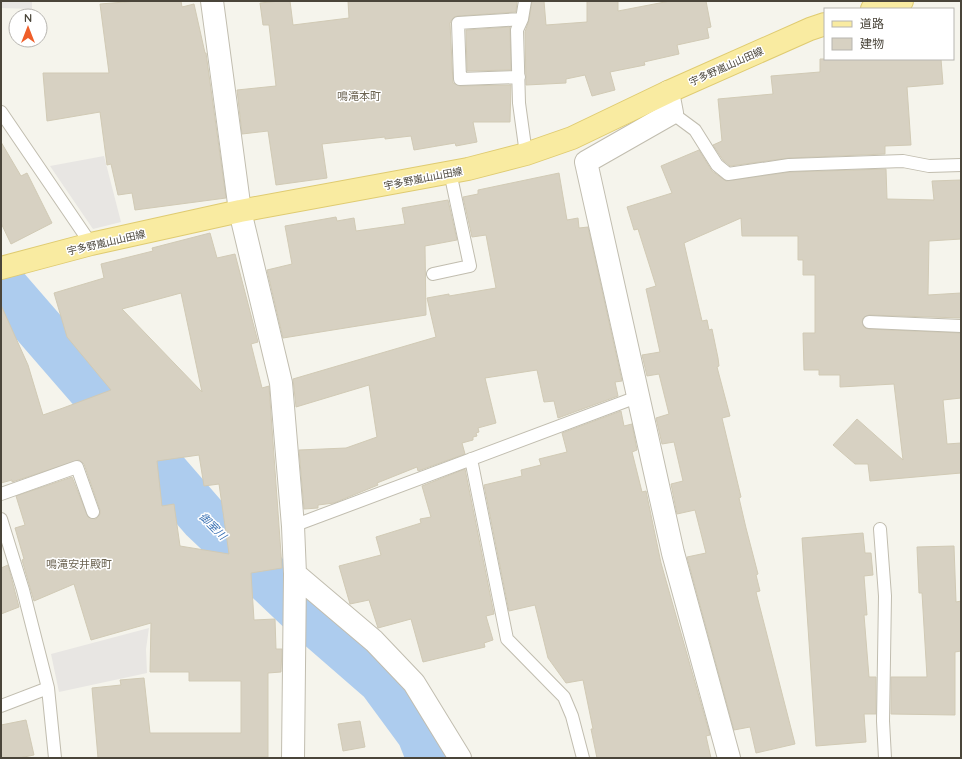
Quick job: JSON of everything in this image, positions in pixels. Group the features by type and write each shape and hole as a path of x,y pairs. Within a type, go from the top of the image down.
{"main road":[{"path":"876,8 902,1"},
{"name":"宇多野嵐山山田線","path":"5,267 91,244 240,211 450,172 526,154 670,102 810,28 824,24"}],"street":[{"path":"212,1 240,211 281,383 293,526 295,576 293,758"},
{"path":"670,102 586,162 637,397 673,553 729,758"},
{"path":"295,576 374,641 414,683 460,758"}],"lane":[{"path":"525,1 522,18 517,30 519,103 526,154"},
{"path":"519,77 460,79 458,23 522,18"},
{"path":"670,102 695,130 717,165 728,174 789,165 903,160 930,166 961,164"},
{"path":"1,112 91,244"},
{"path":"433,274 470,266 450,172"},
{"path":"869,322 961,326"},
{"path":"293,526 637,397"},
{"path":"470,460 508,639 564,697 572,716 583,758"},
{"path":"1,494 77,467 93,512"},
{"path":"1,520 23,590 48,688 55,758"},
{"path":"880,529 885,596 883,721 885,758"},
{"path":"1,706 48,688"}],"shaded area":[{"path":"1,1 32,1 32,8 1,8"},
{"path":"104,156 121,222 93,229 50,166"},
{"path":"149,628 146,649 147,673 59,692 51,654"}],"building":[{"path":"137,1 181,1 182,7 194,4 206,53 226,198 135,210 132,193 118,195 111,164 107,165 100,112 47,121 43,73 109,73 100,4"},
{"path":"290,1 293,25 349,18 348,1 517,1 516,12 458,16 454,17 450,23 453,83 460,86 511,85 510,122 473,122 477,142 456,146 455,143 414,150 411,136 385,139 385,137 322,144 327,178 276,185 268,131 242,134 237,90 276,86 269,25 263,25 260,3"},
{"path":"532,1 544,1 546,25 587,22 587,1 618,1 618,11 670,1 706,1 711,27 707,28 709,38 677,45 679,54 644,62 645,65 610,72 615,90 592,96 585,75 566,79 566,83 526,85 525,32 529,20"},
{"path":"510,27 511,70 467,71 466,30"},
{"path":"820,59 941,60 943,84 907,87 911,145 885,146 885,154 789,158 730,166 723,160 713,145 722,141 718,99 773,94 771,76 820,72"},
{"path":"1,142 21,176 27,173 52,223 11,244 1,223"},
{"path":"699,150 712,171 726,181 790,172 886,169 887,199 934,200 932,181 961,180 961,239 929,241 928,295 961,293 961,318 869,315 863,318 862,322 865,328 869,329 961,333 961,398 943,400 947,444 961,443 961,473 870,481 868,464 855,464 833,445 857,419 903,460 894,384 840,387 840,375 819,375 819,370 804,370 803,333 815,333 815,275 803,275 803,260 798,260 798,236 742,236 741,218 684,243 702,321 707,320 709,330 712,329 718,358 719,366 717,367 730,416 722,418 741,497 739,498 758,574 756,575 760,591 756,592 795,744 756,753 750,727 734,730 687,557 706,553 695,510 677,514 671,484 683,481 674,442 662,444 656,418 669,414 659,374 647,376 642,355 660,352 646,289 656,286 638,229 634,230 627,207 672,193 661,166"},
{"path":"559,173 567,220 578,218 579,228 588,227 622,381 615,382 618,396 558,418 554,401 544,402 537,370 485,378 496,423 478,428 479,432 476,433 477,436 473,437 473,440 462,443 465,454 418,471 417,467 377,483 378,485 334,503 318,505 318,508 304,509 299,450 346,448 377,437 369,385 296,407 293,379 436,337 427,298 496,288 486,235 472,237 463,197 478,194 478,190"},
{"path":"448,200 457,240 425,246 426,315 283,338 267,270 292,264 285,226 336,217 337,221 354,218 356,231 405,224 402,208"},
{"path":"210,233 217,258 235,254 258,342 251,344 262,388 269,386 282,568 251,573 254,620 275,619 276,649 282,649 281,672 268,673 268,757 98,758 92,688 121,685 120,680 144,678 150,733 241,733 241,681 189,681 189,672 150,672 151,623 91,640 74,584 34,601 22,560 24,559 15,528 25,525 16,496 72,477 88,517 96,519 100,514 100,510 84,464 79,460 12,482 12,480 1,483 1,305 28,365 43,415 111,390 67,337 54,293 104,278 101,264 153,251 152,248","holes":["181,293 202,392 122,309","199,455 204,486 219,484 229,554 180,546 174,504 162,506 157,461"]},
{"path":"621,411 624,426 632,424 637,450 632,452 642,492 646,491 661,563 710,735 706,736 711,758 597,758 583,680 566,683 548,658 535,605 509,611 484,485 522,476 521,470 541,465 539,459 567,452 562,433"},
{"path":"465,469 494,614 486,616 493,640 484,643 485,647 423,662 411,619 378,628 369,600 350,604 339,566 381,555 376,537 421,523 420,519 431,517 422,486"},
{"path":"863,533 865,553 871,553 873,575 864,576 867,615 864,615 869,677 876,677 876,714 864,714 866,742 816,746 802,538"},
{"path":"954,546 956,602 961,601 961,651 955,652 955,715 891,714 891,677 927,677 922,593 919,593 917,547"},
{"path":"8,565 19,607 1,614 1,568"},
{"path":"26,720 34,755 19,758 1,758 1,725"},
{"path":"360,721 365,747 343,751 338,724"}],"waterway":[{"name":"御室川","path":"1,284 204,518 298,607 382,680 421,733 431,758"}],"district":[{"name":"鳴滝本町","path":"359,96"},
{"name":"鳴滝安井殿町","path":"79,564"}]}
